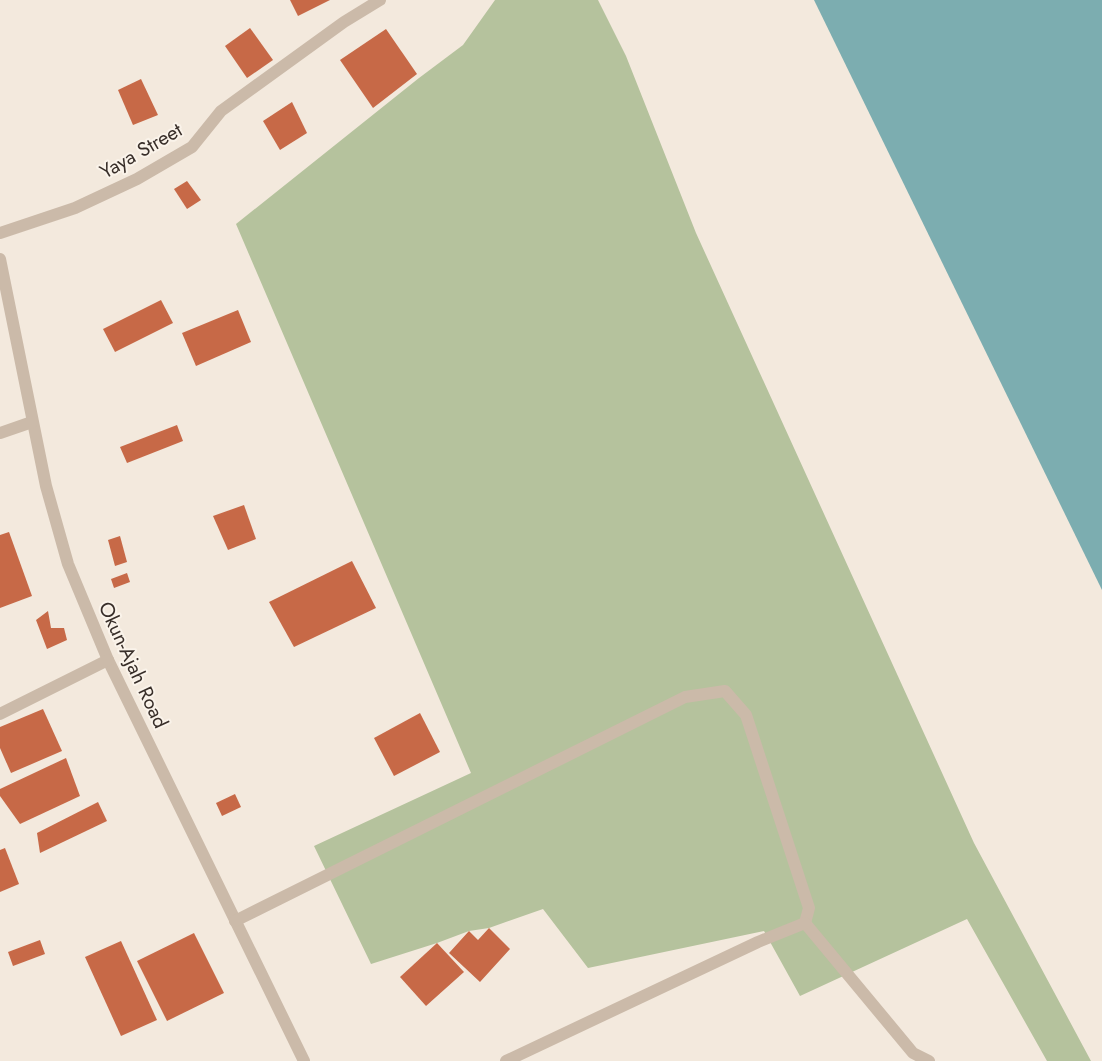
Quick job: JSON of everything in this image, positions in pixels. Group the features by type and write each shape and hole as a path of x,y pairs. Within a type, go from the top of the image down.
{"street":[{"name":"Yaya Street","path":"0,233 74,208 137,179 192,147 221,111 344,22 380,0"},
{"name":"Okun-Ajah Road","path":"0,260 46,486 68,564 108,660 304,1061"},
{"path":"0,433 32,422"},
{"path":"0,714 108,660"},
{"path":"236,921 685,696 725,691 746,715 809,908 805,923"},
{"path":"506,1061 758,942 805,923"},
{"path":"805,923 913,1053 930,1061"}],"green space":[{"path":"495,0 598,0 626,56 696,233 974,843 1091,1061 1047,1061 967,919 800,996 764,931 588,968 543,909 489,928 469,931 371,964 314,846 471,773 236,224 463,45"}],"water":[{"path":"814,0 1102,0 1102,590"}],"building":[{"path":"290,0 330,0 298,16"},
{"path":"250,28 273,60 247,78 225,46"},
{"path":"386,29 417,74 373,108 340,60"},
{"path":"141,79 158,115 133,125 118,90"},
{"path":"292,102 307,133 280,150 263,121"},
{"path":"187,181 201,200 187,209 174,189"},
{"path":"161,300 173,323 115,352 103,329"},
{"path":"238,310 251,342 196,366 182,333"},
{"path":"177,425 183,441 127,463 120,447"},
{"path":"244,505 256,539 228,550 213,516"},
{"path":"9,532 32,596 0,608 0,535"},
{"path":"120,536 127,562 115,566 108,540"},
{"path":"352,561 376,608 294,647 269,602"},
{"path":"127,573 130,582 114,588 111,579"},
{"path":"48,611 51,628 64,628 67,640 47,649 36,620"},
{"path":"43,709 62,751 11,773 0,748 0,727"},
{"path":"420,713 440,752 394,776 374,738"},
{"path":"66,758 80,796 20,824 0,796 0,789"},
{"path":"235,794 241,807 222,816 216,803"},
{"path":"98,802 107,821 40,853 37,833"},
{"path":"5,848 19,884 0,892 0,850"},
{"path":"489,928 510,949 480,982 449,953 469,931 478,940"},
{"path":"194,933 224,993 167,1021 137,961"},
{"path":"40,940 45,954 13,966 8,952"},
{"path":"121,941 157,1020 121,1036 85,957"},
{"path":"437,943 464,972 426,1006 400,977"}]}
